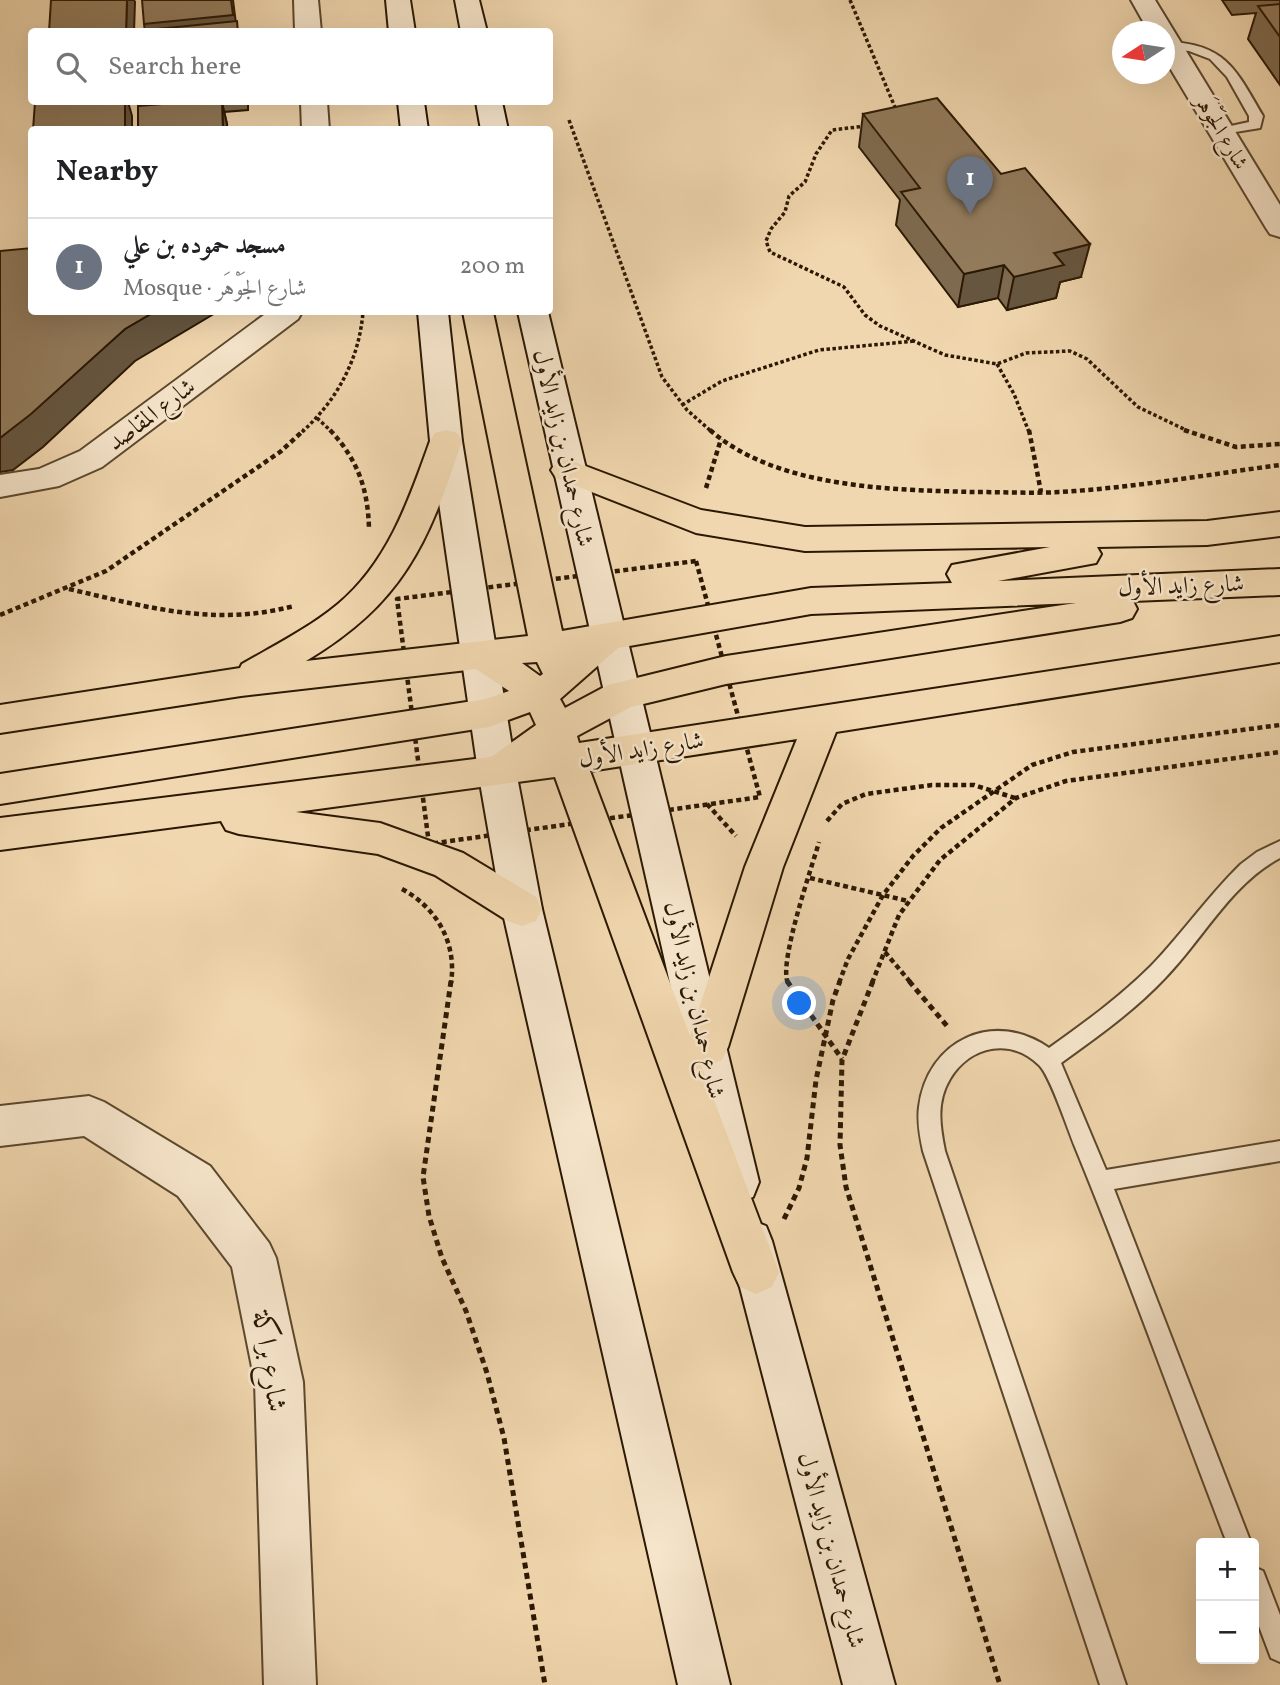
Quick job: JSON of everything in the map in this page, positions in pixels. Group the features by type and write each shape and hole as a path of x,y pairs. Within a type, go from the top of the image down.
{"main road":[{"path":"306,0 308,28"},
{"path":"398,0 402,28"},
{"path":"467,0 473,28"},
{"name":"شارع الجَوْهَر","path":"1143,0 1156,21"},
{"name":"شارع الجَوْهَر","path":"1175,53 1222,132 1268,186 1280,228"},
{"path":"314,105 316,126"},
{"path":"411,105 414,126"},
{"path":"490,105 494,126"},
{"name":"شارع المقاصد","path":"0,486 29,484 62,474 91,459 283,315"},
{"path":"433,315 446,441 497,771 522,909 704,1685"},
{"path":"479,315 550,673 569,735 756,1272"},
{"name":"شارع حمدان بن زايد الأول","path":"534,315 567,470 708,1047 756,1272 869,1685"},
{"path":"241,682 335,625 364,602 390,567 422,510 446,441"},
{"path":"567,470 696,521 805,539 1207,533"},
{"path":"811,601 1207,533 1280,524"},
{"path":"569,735 621,695 726,670 1280,583"},
{"name":"شارع زايد الأول","path":"608,636 811,601 1280,583"},
{"path":"0,789 489,713 608,636"},
{"name":"شارع زايد الأول","path":"0,834 192,812 497,771 569,735 635,749 1280,649"},
{"path":"0,719 241,682 481,654 550,673"},
{"path":"708,1047 764,867 822,722"},
{"path":"192,812 380,839 415,835 449,864 522,909"},
{"name":"شارع براكة","path":"0,1126 89,1116 194,1181 253,1258 279,1382 290,1685"}],"lane":[{"path":"1175,41 1214,54 1256,116 1255,125 1249,128 1222,132"},
{"path":"1049,1060 1118,1009 1158,971 1252,865 1280,849"},
{"path":"1113,1685 934,1152 929,1127 930,1103 939,1081 957,1054 972,1043 989,1038 1009,1037 1034,1046 1049,1060 1100,1181 1238,1538"},
{"path":"1100,1181 1280,1151"},
{"path":"1259,1593 1280,1649"}],"path":[{"path":"850,0 901,122"},
{"path":"569,120 655,363 682,405 721,439 765,463 816,479 871,488 1041,492 1067,492 1280,465"},
{"path":"867,126 832,130 816,154 805,182 789,196 785,212 771,229 766,241 770,252 844,287 864,315 880,326 945,355 997,364 1026,353 1070,351 1087,359 1138,407 1183,430 1236,447 1280,444"},
{"path":"0,615 68,589 106,570 270,459 317,418 346,379 361,335 363,315"},
{"path":"682,405 722,381 819,350 916,341"},
{"path":"997,364 1013,388 1026,424 1039,467 1041,492"},
{"path":"317,418 337,436 353,456 364,479 369,516 362,555 390,567 429,595"},
{"path":"68,589 204,617 262,614 297,605"},
{"path":"756,1272 799,1188 807,1158 816,1080 833,1000 848,959 883,895 913,856 941,828 1032,765 1073,752 1280,725"},
{"path":"824,825 842,804 866,793 953,783 994,790 1016,798"},
{"path":"822,833 785,967 790,986 842,1060"},
{"path":"415,835 390,884 409,892 437,917 446,933 453,968 422,1177 436,1237 466,1311 487,1373 504,1438 545,1685"},
{"path":"885,951 965,1048"}],"building":[{"path":"51,0 127,0 126,28 49,28"},
{"path":"142,0 231,0 233,15 144,24"},
{"path":"1280,4 1280,37 1258,6"},
{"path":"237,21 238,28 167,28"},
{"path":"937,98 1001,174 1025,168 1090,244 1054,253 1064,265 1014,277 1004,265 964,274 901,192 920,188 863,114"},
{"path":"35,105 125,105 125,126 33,126"},
{"path":"222,105 223,126 138,126 138,106"},
{"path":"28,248 28,315 149,315 125,329 31,414 0,438 0,251"}],"place":[{"name":"مسجد حموده بن علي","path":"970,214"}]}
